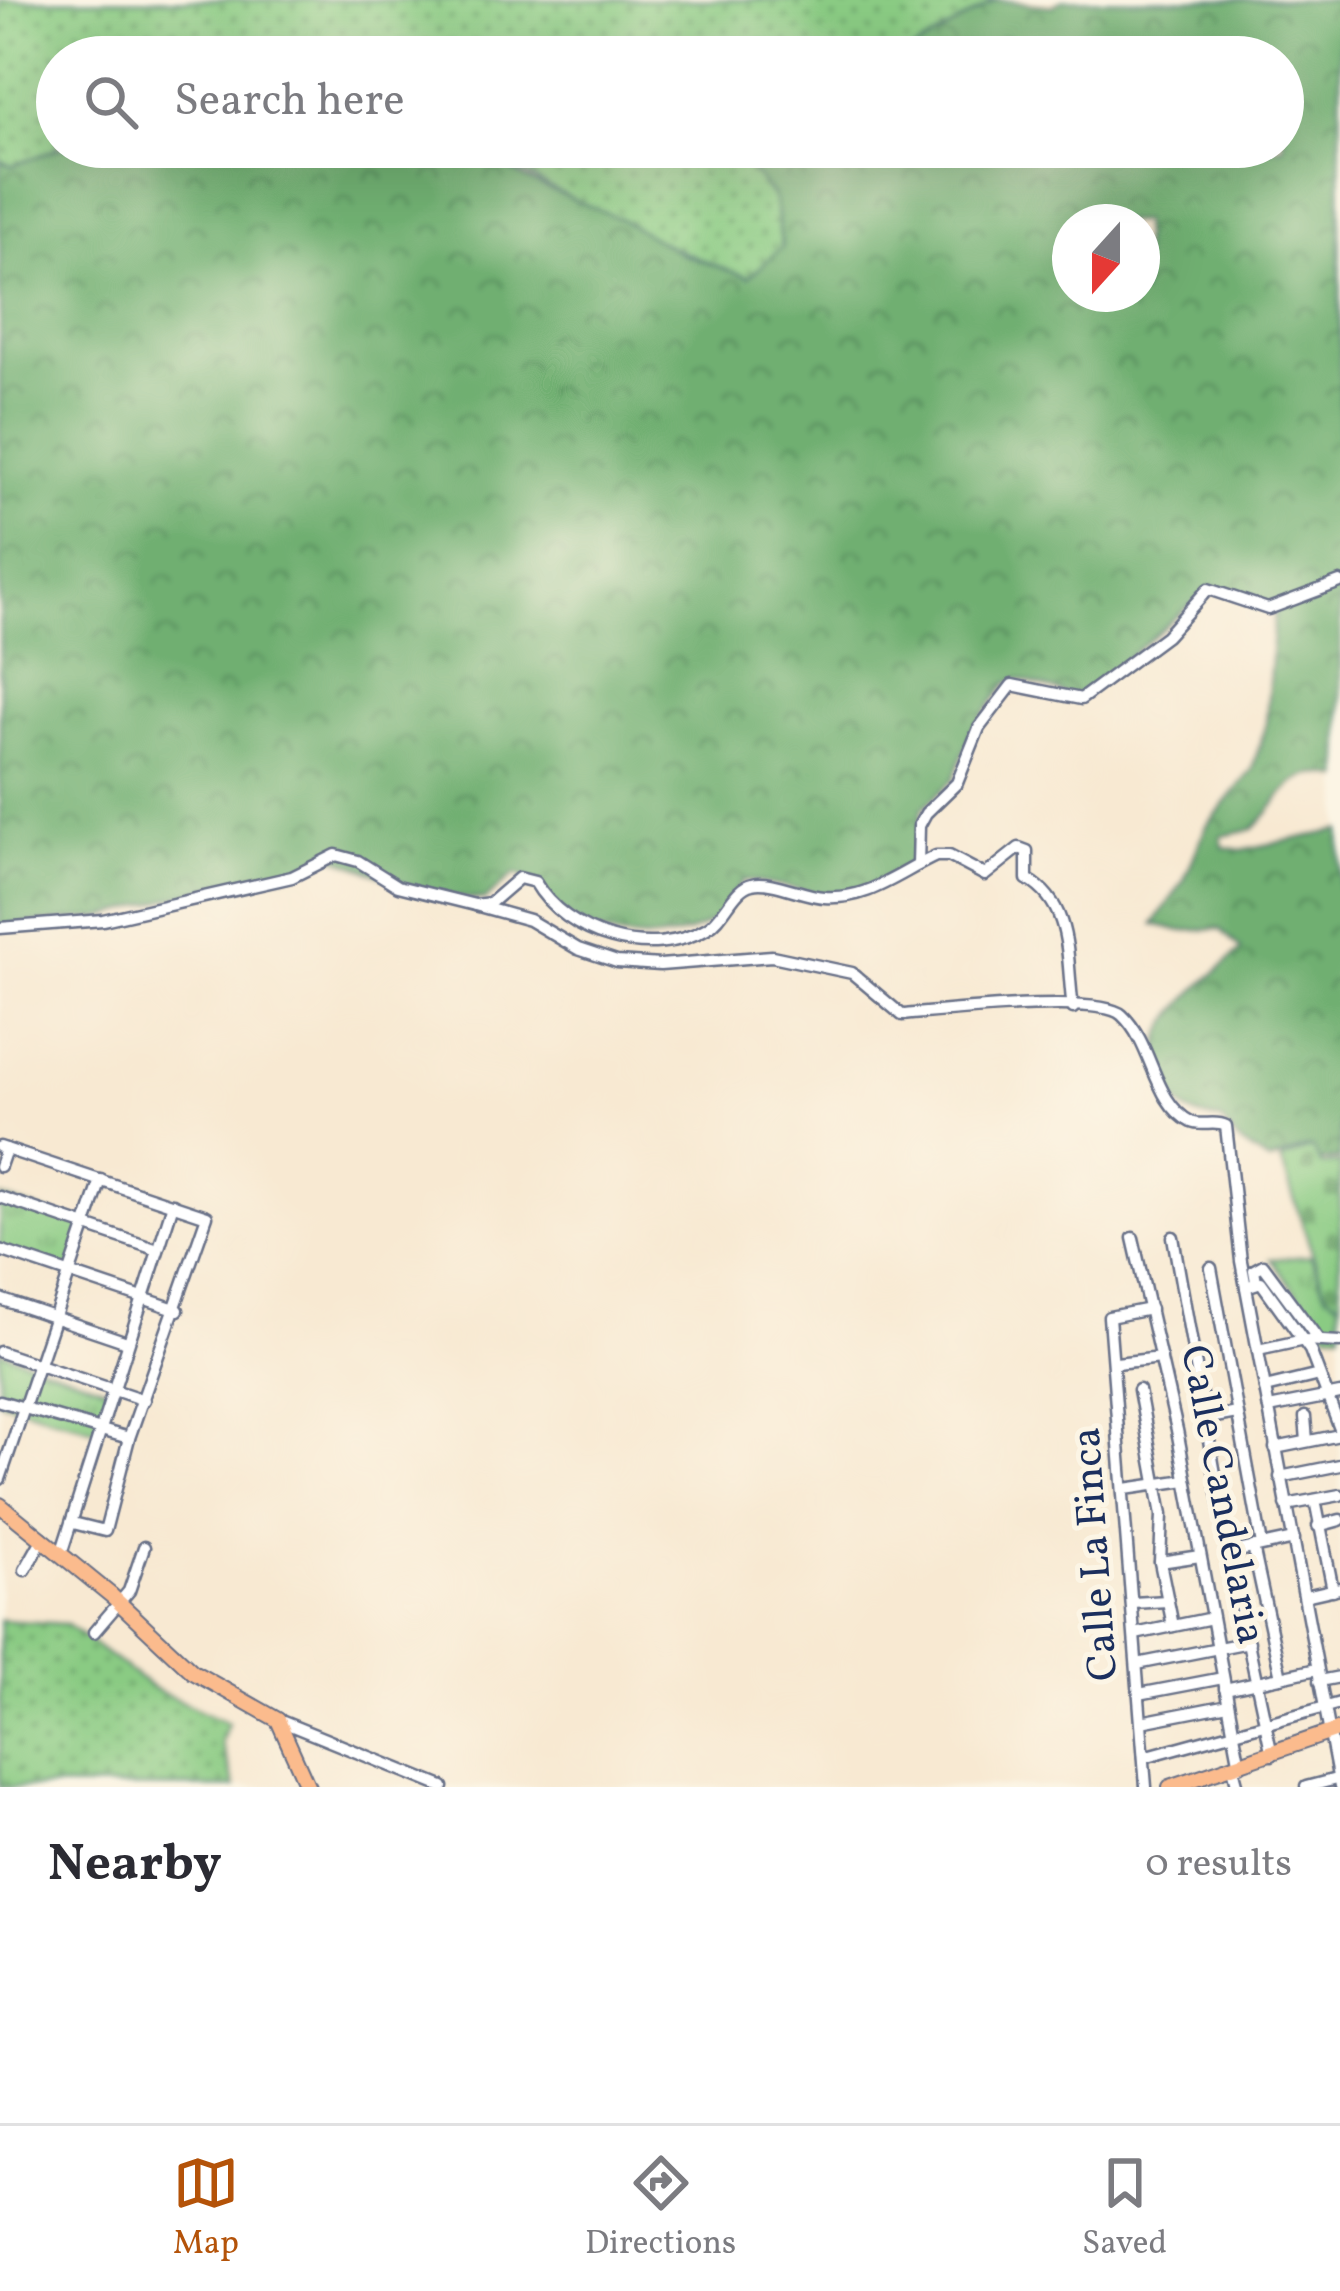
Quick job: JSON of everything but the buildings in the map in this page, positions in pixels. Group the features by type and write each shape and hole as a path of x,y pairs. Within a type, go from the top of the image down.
{"main road":[{"path":"0,1505 120,1603 197,1676 278,1720 308,1787"},
{"path":"1170,1787 1334,1732"}],"street":[{"path":"918,865 919,826 957,783 979,728 1012,685 1081,699 1166,636 1208,589 1268,609 1340,582"},
{"path":"475,904 490,903 519,878 535,882 549,907 603,936 672,940 706,930 742,887 759,881 789,893 862,896 918,865 950,856 985,875 1019,848 1027,851 1028,879 1053,899 1064,927 1073,1008"},
{"path":"0,928 103,920 292,877 336,855 358,860 398,886 529,920 578,949 617,962 660,965 772,956 851,973 902,1015 1073,1008 1117,1011 1151,1054 1166,1097 1192,1122 1226,1126 1274,1444 1324,1706 1334,1732 1339,1781 1306,1787"},
{"path":"0,1166 3,1148 207,1216 178,1310 129,1438 105,1531 73,1523"},
{"path":"0,1479 6,1439 24,1409 101,1180"},
{"path":"0,1197 158,1250"},
{"path":"62,1553 97,1430 173,1204"},
{"name":"Calle Candelaria","path":"1133,1238 1204,1571 1233,1731 1238,1787"},
{"path":"1172,1238 1228,1547 1272,1754"},
{"path":"0,1250 178,1310"},
{"path":"1246,1265 1268,1270 1318,1339"},
{"path":"1210,1268 1282,1677"},
{"path":"1244,1446 1307,1442 1340,1432 1334,1395 1304,1340 1251,1284"},
{"path":"0,1299 127,1342"},
{"name":"Calle La Finca","path":"1146,1787 1119,1392 1108,1317 1150,1309"},
{"path":"1221,1323 1252,1318"},
{"path":"1258,1349 1318,1339 1339,1344"},
{"path":"1116,1363 1189,1340"},
{"path":"0,1352 144,1400"},
{"path":"1265,1388 1319,1375"},
{"path":"1119,1392 1168,1387"},
{"path":"1139,1390 1157,1486 1160,1562 1173,1626"},
{"path":"1269,1408 1334,1395"},
{"path":"0,1401 129,1438"},
{"path":"1177,1430 1238,1413"},
{"path":"1304,1417 1307,1442"},
{"path":"1280,1477 1340,1465"},
{"path":"1125,1489 1186,1480"},
{"path":"1286,1505 1340,1496"},
{"path":"1305,1596 1336,1589 1324,1557 1315,1501"},
{"path":"1318,1526 1340,1520"},
{"path":"25,1570 43,1538"},
{"path":"1160,1562 1199,1551 1294,1539"},
{"path":"94,1632 131,1588 144,1547"},
{"path":"1324,1557 1340,1554"},
{"path":"1204,1571 1232,1567"},
{"path":"1132,1603 1167,1600"},
{"path":"1135,1634 1212,1618"},
{"path":"1137,1664 1249,1642"},
{"path":"1139,1694 1282,1677 1340,1677"},
{"path":"1144,1756 1340,1703"},
{"path":"1141,1722 1228,1705"},
{"path":"278,1720 441,1787"}],"green space":[{"path":"0,0 996,0 937,36 36,36 36,157 12,166 0,161"},
{"path":"996,0 1052,6 1063,0 1340,0 1340,778 1323,775 1298,780 1252,830 1221,836 1223,847 1241,850 1340,830 1340,1159 1320,1161 1308,1147 1269,1162 1237,1141 1221,1120 1197,1116 1179,1104 1160,1068 1159,1047 1176,1011 1241,949 1220,929 1182,931 1154,924 1184,880 1206,827 1252,770 1266,723 1275,604 1262,605 1213,586 1086,693 1073,696 1018,679 1007,683 972,730 953,780 922,809 912,863 857,893 824,894 744,880 720,914 700,928 640,939 580,924 557,909 531,881 515,874 485,900 465,899 406,885 330,855 285,875 224,883 104,917 0,926 0,161 12,166 36,157 36,168 507,168 619,218 684,255 749,277 782,247 774,198 749,168 1304,168 1304,36 937,36"},
{"path":"513,168 749,168 774,198 782,247 749,277 643,234"},
{"path":"1312,1148 1321,1165 1340,1163 1340,1302 1326,1294 1281,1160"},
{"path":"0,1197 86,1226 70,1273 0,1250"},
{"path":"1311,1256 1326,1294 1340,1302 1340,1332 1327,1331 1271,1259"},
{"path":"0,1351 111,1389 97,1430 0,1401"},
{"path":"0,1620 66,1624 152,1688 228,1723 221,1742 235,1787 0,1787"}]}
